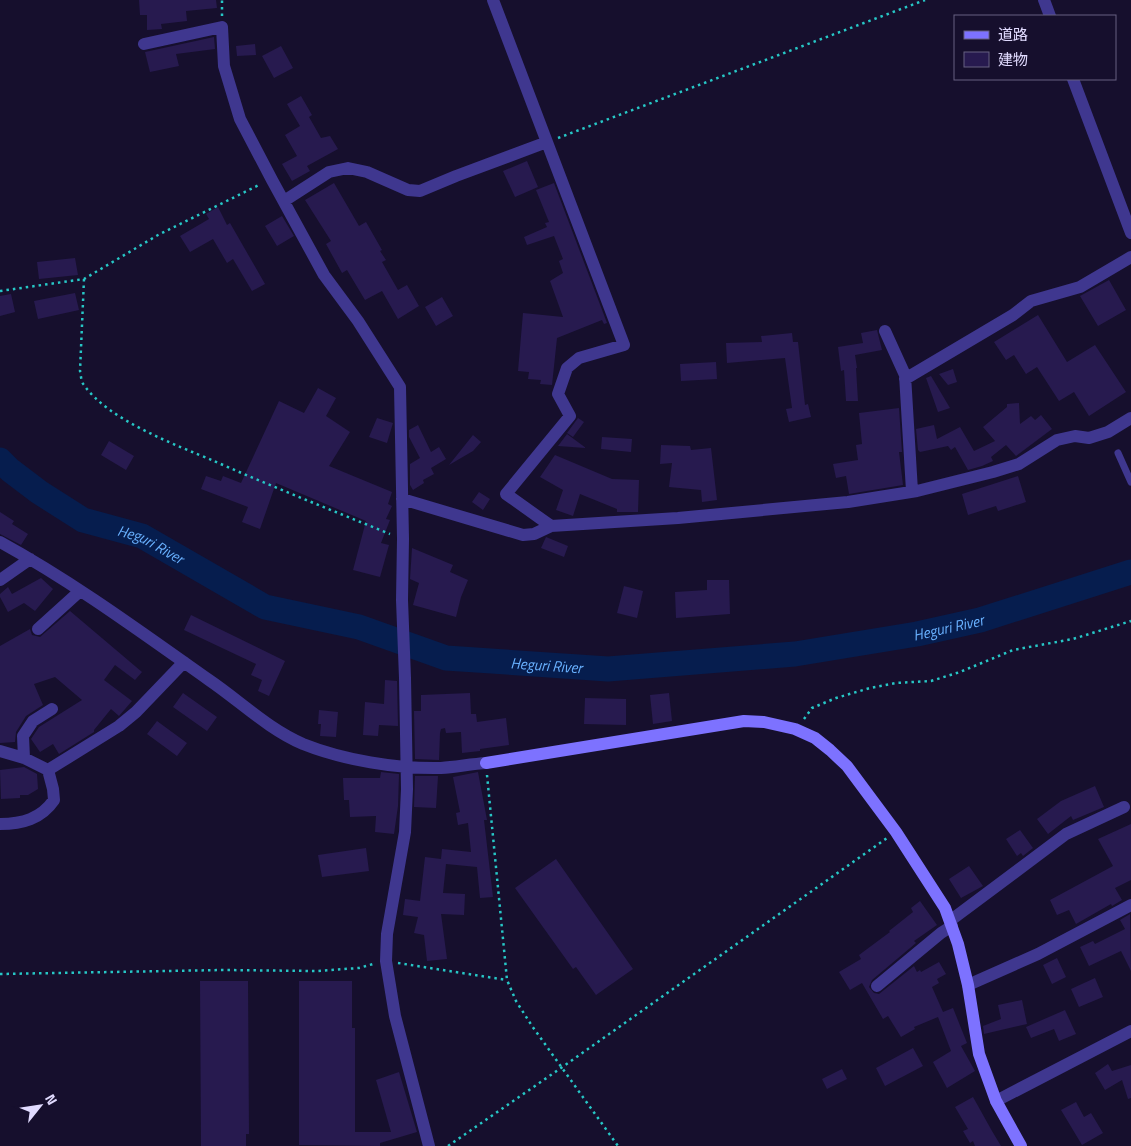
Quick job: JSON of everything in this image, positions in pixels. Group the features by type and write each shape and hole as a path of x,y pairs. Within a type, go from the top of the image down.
{"street":[{"path":"493,0 624,345 579,358 567,368 558,394 570,416 506,494 551,526"},
{"path":"1044,0 1050,15"},
{"path":"144,44 222,27 224,66 240,119 324,275 358,321 400,387 403,539 402,600 407,767 405,832 386,934 386,961 395,1016 429,1146"},
{"path":"1073,80 1131,234"},
{"path":"284,201 329,172 348,168 367,172 408,190 420,191 548,142"},
{"path":"905,379 1013,315 1031,301 1080,287 1131,257"},
{"path":"885,331 905,375 912,491"},
{"path":"402,499 523,535 534,534 551,526 688,518 848,502 912,491 993,472 1019,464 1057,440 1075,436 1089,438 1108,432 1131,418"},
{"path":"0,542 80,591 184,662 284,735 326,752 407,767 442,768 486,763 744,721 764,722 795,729 815,738 847,766 896,832 945,908 952,923 968,985 979,1054 996,1100 1021,1146"},
{"path":"0,580 30,559"},
{"path":"38,629 80,591"},
{"path":"48,770 119,726 136,712 184,662"},
{"path":"24,758 23,736 33,721 52,709"},
{"path":"0,751 24,758 48,770 54,800 42,815 13,824 0,824"},
{"path":"877,986 952,923 1066,834 1124,807"},
{"path":"968,985 1038,954 1131,905"},
{"path":"996,1100 1131,1031"}],"lane":[{"path":"1118,453 1131,482"}],"path":[{"path":"548,142 925,0"},
{"path":"0,291 84,279 158,234 272,180"},
{"path":"84,279 80,371 83,384 102,404 153,435 271,486 403,539"},
{"path":"795,729 812,708 836,698 896,683 931,682 1013,650 1073,640 1131,621"},
{"path":"486,763 507,980 516,1001 618,1146"},
{"path":"448,1146 562,1068 896,832"},
{"path":"0,974 223,970 316,971 359,968 386,961 507,980"}],"building":[{"path":"139,0 216,0 217,8 186,11 187,21 161,24 162,29 147,30 147,15 140,15"},
{"path":"214,37 215,49 176,54 179,66 150,72 145,52"},
{"path":"255,44 256,55 237,56 236,46"},
{"path":"281,46 293,68 274,78 262,56"},
{"path":"301,96 312,115 309,117 321,138 330,136 338,149 307,166 310,171 292,181 282,164 297,156 285,135 300,126 287,104"},
{"path":"527,161 538,187 515,197 503,171"},
{"path":"334,183 359,226 366,222 386,260 382,262 398,290 407,285 419,306 398,319 382,291 365,300 347,270 342,273 326,244 331,241 305,200"},
{"path":"554,183 607,323 604,324 602,320 557,338 552,385 540,384 541,380 528,379 529,372 518,371 523,313 563,317 550,281 563,273 559,261 563,259 554,236 527,245 524,237 547,227 545,223 549,222 536,190"},
{"path":"218,207 227,225 230,223 265,284 252,291 233,259 227,263 213,239 190,252 180,236 209,219 206,214"},
{"path":"282,216 294,236 277,246 265,226"},
{"path":"75,258 78,275 39,279 37,262"},
{"path":"1109,280 1126,310 1098,326 1080,296"},
{"path":"75,293 79,310 38,319 34,301"},
{"path":"11,294 15,312 0,316 0,296"},
{"path":"442,297 453,316 436,326 425,307"},
{"path":"1038,315 1067,362 1095,345 1126,392 1089,416 1074,392 1059,401 1037,367 1026,374 1014,355 1006,360 994,342"},
{"path":"877,330 882,350 855,355 858,401 846,401 844,370 841,371 838,347 863,343 861,333"},
{"path":"792,333 793,342 798,342 805,405 808,404 811,417 789,422 786,409 792,408 785,358 727,363 726,343 762,342 761,336"},
{"path":"716,362 717,379 681,381 680,364"},
{"path":"953,369 957,382 948,385 939,374"},
{"path":"931,376 950,408 938,412 926,378"},
{"path":"318,388 336,398 326,416 350,432 329,466 392,492 388,504 392,506 386,519 390,520 381,543 389,545 380,577 353,570 366,521 276,483 260,529 242,522 248,507 201,489 206,476 221,481 223,476 241,483 279,401 304,413"},
{"path":"1019,403 1020,424 1031,416 1035,420 1041,415 1052,429 1016,456 1006,445 991,457 993,461 968,470 955,447 951,450 948,446 920,452 918,450 916,429 934,425 937,439 960,427 974,451 995,441 983,427 1007,407 1007,404"},
{"path":"899,408 902,452 899,452 903,485 849,494 846,476 836,478 833,464 858,460 856,445 862,444 859,413"},
{"path":"377,418 393,423 387,443 369,437"},
{"path":"578,418 584,422 573,437 567,433"},
{"path":"418,425 431,452 439,447 446,459 431,468 434,474 423,480 424,483 413,490 410,485 410,464 420,458 409,437 409,430"},
{"path":"567,434 586,448 558,446"},
{"path":"473,435 481,442 473,451 449,465"},
{"path":"602,437 632,439 631,452 601,449"},
{"path":"109,441 134,456 126,470 101,455"},
{"path":"661,445 690,446 691,450 711,448 717,500 702,502 701,490 669,487 672,463 660,464"},
{"path":"555,455 612,479 639,480 638,512 617,512 617,509 580,494 573,516 556,510 563,490 540,477"},
{"path":"1018,476 1026,502 998,511 996,506 968,515 962,494"},
{"path":"479,492 490,499 483,510 472,502"},
{"path":"0,512 14,521 12,524 28,534 21,545 0,534"},
{"path":"546,537 568,546 564,557 541,548"},
{"path":"412,548 453,565 450,572 468,580 456,617 413,605 419,583 410,579"},
{"path":"41,578 53,589 35,611 24,603 8,612 0,594 8,587 12,594"},
{"path":"707,580 729,580 730,614 676,618 675,592 707,590"},
{"path":"624,586 643,591 637,618 617,613"},
{"path":"70,611 142,672 135,680 115,665 104,680 132,701 119,716 111,709 94,732 59,754 53,744 40,752 31,739 39,727 82,700 55,677 34,684 43,705 26,716 16,732 15,742 0,743 0,646 30,629 32,635 40,637"},
{"path":"191,615 285,661 269,696 258,691 262,680 251,675 256,664 184,630"},
{"path":"385,680 397,681 398,726 379,725 378,736 363,735 365,702 384,704"},
{"path":"183,693 217,717 207,731 173,707"},
{"path":"470,693 471,714 476,714 477,722 506,718 509,745 462,753 461,732 446,733 445,728 441,729 440,733 439,760 415,759 414,711 421,711 421,695"},
{"path":"669,693 672,721 653,724 650,695"},
{"path":"585,698 626,699 626,725 584,724"},
{"path":"319,710 338,712 336,737 320,736 321,724 318,724"},
{"path":"157,721 187,743 177,756 147,734"},
{"path":"24,767 37,774 38,789 28,795 20,795 20,798 1,799 0,770"},
{"path":"381,772 399,774 398,806 394,834 375,832 376,816 350,817 349,800 344,800 343,778 380,778"},
{"path":"478,772 487,820 484,820 493,897 480,898 477,867 446,864 443,893 465,894 464,915 441,914 447,959 427,961 424,935 414,933 418,917 403,915 405,899 420,901 425,857 441,859 442,849 471,852 468,823 458,825 456,813 460,812 453,777"},
{"path":"415,776 438,776 436,808 414,807"},
{"path":"1095,786 1104,807 1073,820 1071,816 1048,834 1037,819 1061,801"},
{"path":"1131,824 1131,880 1115,888 1122,900 1112,906 1111,904 1076,924 1069,910 1057,915 1050,900 1113,866 1098,839"},
{"path":"1020,830 1033,848 1023,856 1021,853 1017,856 1006,839"},
{"path":"366,848 369,871 322,877 318,855"},
{"path":"556,859 633,969 596,995 576,967 573,969 515,888"},
{"path":"969,866 983,886 961,898 949,879"},
{"path":"920,901 937,925 914,941 916,943 872,980 869,987 874,993 879,994 914,966 917,972 920,970 921,972 939,962 946,974 937,979 939,983 932,987 943,1012 953,1008 967,1043 961,1046 975,1071 947,1088 933,1062 951,1051 938,1017 914,1027 915,1029 901,1037 888,1016 883,1019 862,983 850,990 839,972 861,959 859,955 913,912 911,908"},
{"path":"1130,914 1131,971 1121,951 1089,966 1080,947 1093,941 1095,944 1125,929 1120,920"},
{"path":"1057,958 1066,977 1052,984 1043,965"},
{"path":"1095,978 1103,997 1079,1007 1071,989"},
{"path":"200,981 248,981 249,1134 246,1134 246,1146 201,1146"},
{"path":"299,981 352,981 352,1028 355,1028 355,1132 391,1132 376,1080 399,1072 417,1132 380,1143 380,1146 299,1145"},
{"path":"1022,1000 1027,1024 984,1034 983,1026 1001,1019 998,1005"},
{"path":"1065,1010 1076,1034 1059,1041 1054,1029 1031,1038 1026,1027"},
{"path":"913,1048 923,1066 885,1086 876,1068"},
{"path":"1108,1064 1112,1071 1131,1065 1131,1098 1128,1099 1122,1080 1105,1090 1095,1073"},
{"path":"842,1069 847,1079 827,1089 822,1079"},
{"path":"973,1097 1001,1146 975,1146 973,1141 970,1143 963,1131 968,1129 955,1107"},
{"path":"1076,1102 1084,1117 1091,1113 1103,1133 1082,1145 1061,1110"}],"waterway":[{"name":"Heguri River","path":"0,460 39,492 83,520 142,536 265,607 359,627 446,658 608,669 795,654 917,634 980,620 1131,572"}]}
